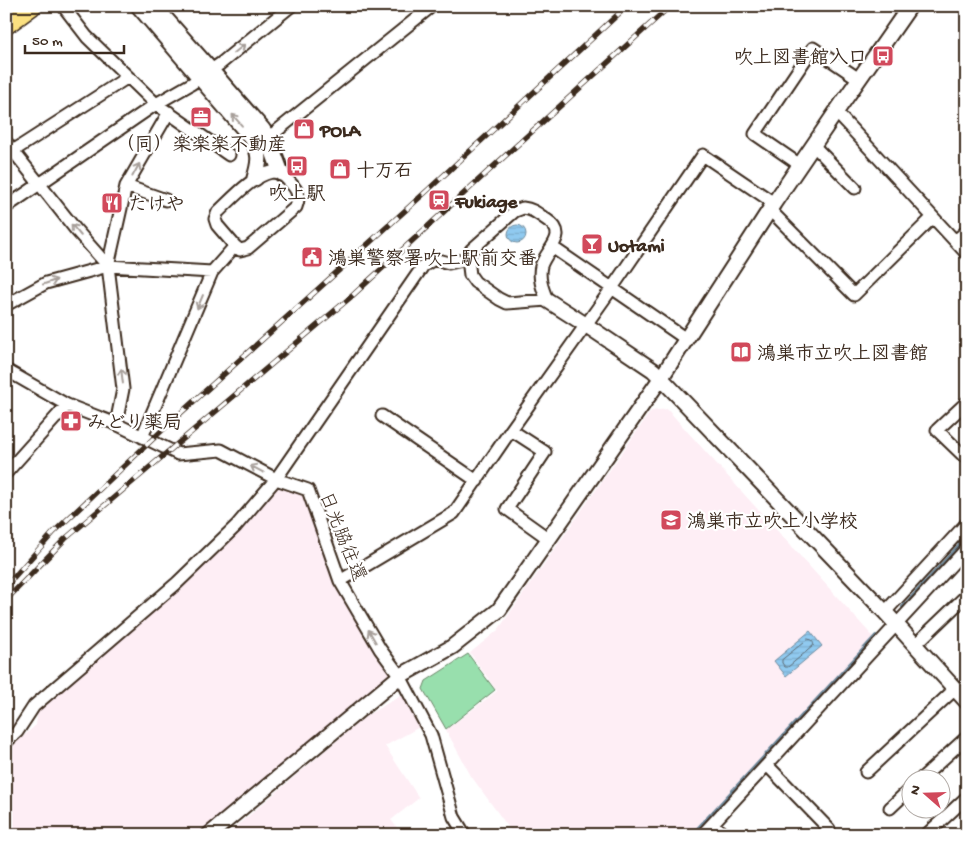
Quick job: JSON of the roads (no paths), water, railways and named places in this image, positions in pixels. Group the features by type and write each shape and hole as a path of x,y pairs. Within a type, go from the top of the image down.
{"main road":[{"path":"6,25 32,6"},
{"path":"139,6 262,129 268,138 281,173"},
{"path":"154,6 252,138 260,156 255,178"}],"street":[{"path":"63,6 87,37 156,104 229,155"},
{"path":"6,207 156,104 205,74 291,6"},
{"path":"268,138 432,6"},
{"path":"209,835 400,676 452,648 499,610 661,378 772,206 910,6"},
{"path":"800,165 755,134 813,48 859,79"},
{"path":"108,266 9,148 128,77"},
{"path":"116,424 123,389 108,266 126,186 169,112"},
{"path":"836,112 967,254"},
{"path":"813,145 855,188"},
{"path":"340,580 454,513 704,155 772,206 854,295 933,217"},
{"path":"264,173 281,173 298,192 298,200 296,207 248,248 240,250 234,246 217,226 215,219 218,212 255,178 264,173"},
{"path":"126,186 166,200"},
{"path":"547,300 507,302 499,299 475,282 470,275 468,259 471,250 515,211 523,208 531,209 553,224 557,231 557,238 541,266 542,288 547,300 652,370 661,378 885,612 967,702"},
{"path":"955,241 967,231"},
{"path":"142,437 212,272 234,246"},
{"path":"552,247 686,339"},
{"path":"6,742 17,732 34,706 177,583 236,526 276,479 423,266 434,259 449,263 468,259"},
{"path":"6,305 46,282 108,266 212,272"},
{"name":"日光脇往還","path":"6,370 68,406 116,424 178,454 221,450 276,479 308,490 340,580 380,649 400,676 431,735 454,816 465,835"},
{"path":"967,402 937,430 967,456"},
{"path":"6,473 68,406"},
{"path":"382,416 476,481"},
{"path":"512,430 545,452 507,509 549,539"},
{"path":"885,612 967,523"},
{"path":"702,835 965,553"},
{"path":"915,645 967,596"},
{"path":"866,772 956,690"},
{"path":"933,768 967,737"},
{"path":"767,764 829,830"},
{"path":"926,835 967,797"},
{"path":"890,808 900,798"},
{"path":"713,823 724,835"}],"water":[{"path":"517,225 523,228 526,234 523,240 517,243 511,240 508,234 511,228"},
{"path":"810,631 822,646 786,676 774,661"}],"waterway":[{"path":"903,607 967,537"},
{"path":"692,835 876,636"}],"railway":[{"path":"6,586 54,532 173,420 429,189 627,6"},
{"path":"6,600 65,539 352,296 670,6"}],"place":[{"name":"吹上図書館入口","path":"883,56"},
{"name":"（同）楽楽楽不動産","path":"201,117"},
{"name":"POLA","path":"304,129"},
{"name":"吹上駅","path":"297,166"},
{"name":"十万石","path":"340,169"},
{"name":"Fukiage","path":"439,200"},
{"name":"たけや","path":"112,203"},
{"name":"Uotami","path":"592,244"},
{"name":"鴻巣警察署吹上駅前交番","path":"312,257"},
{"name":"鴻巣市立吹上図書館","path":"741,352"},
{"name":"みどり薬局","path":"71,421"},
{"name":"鴻巣市立吹上小学校","path":"671,520"}]}
